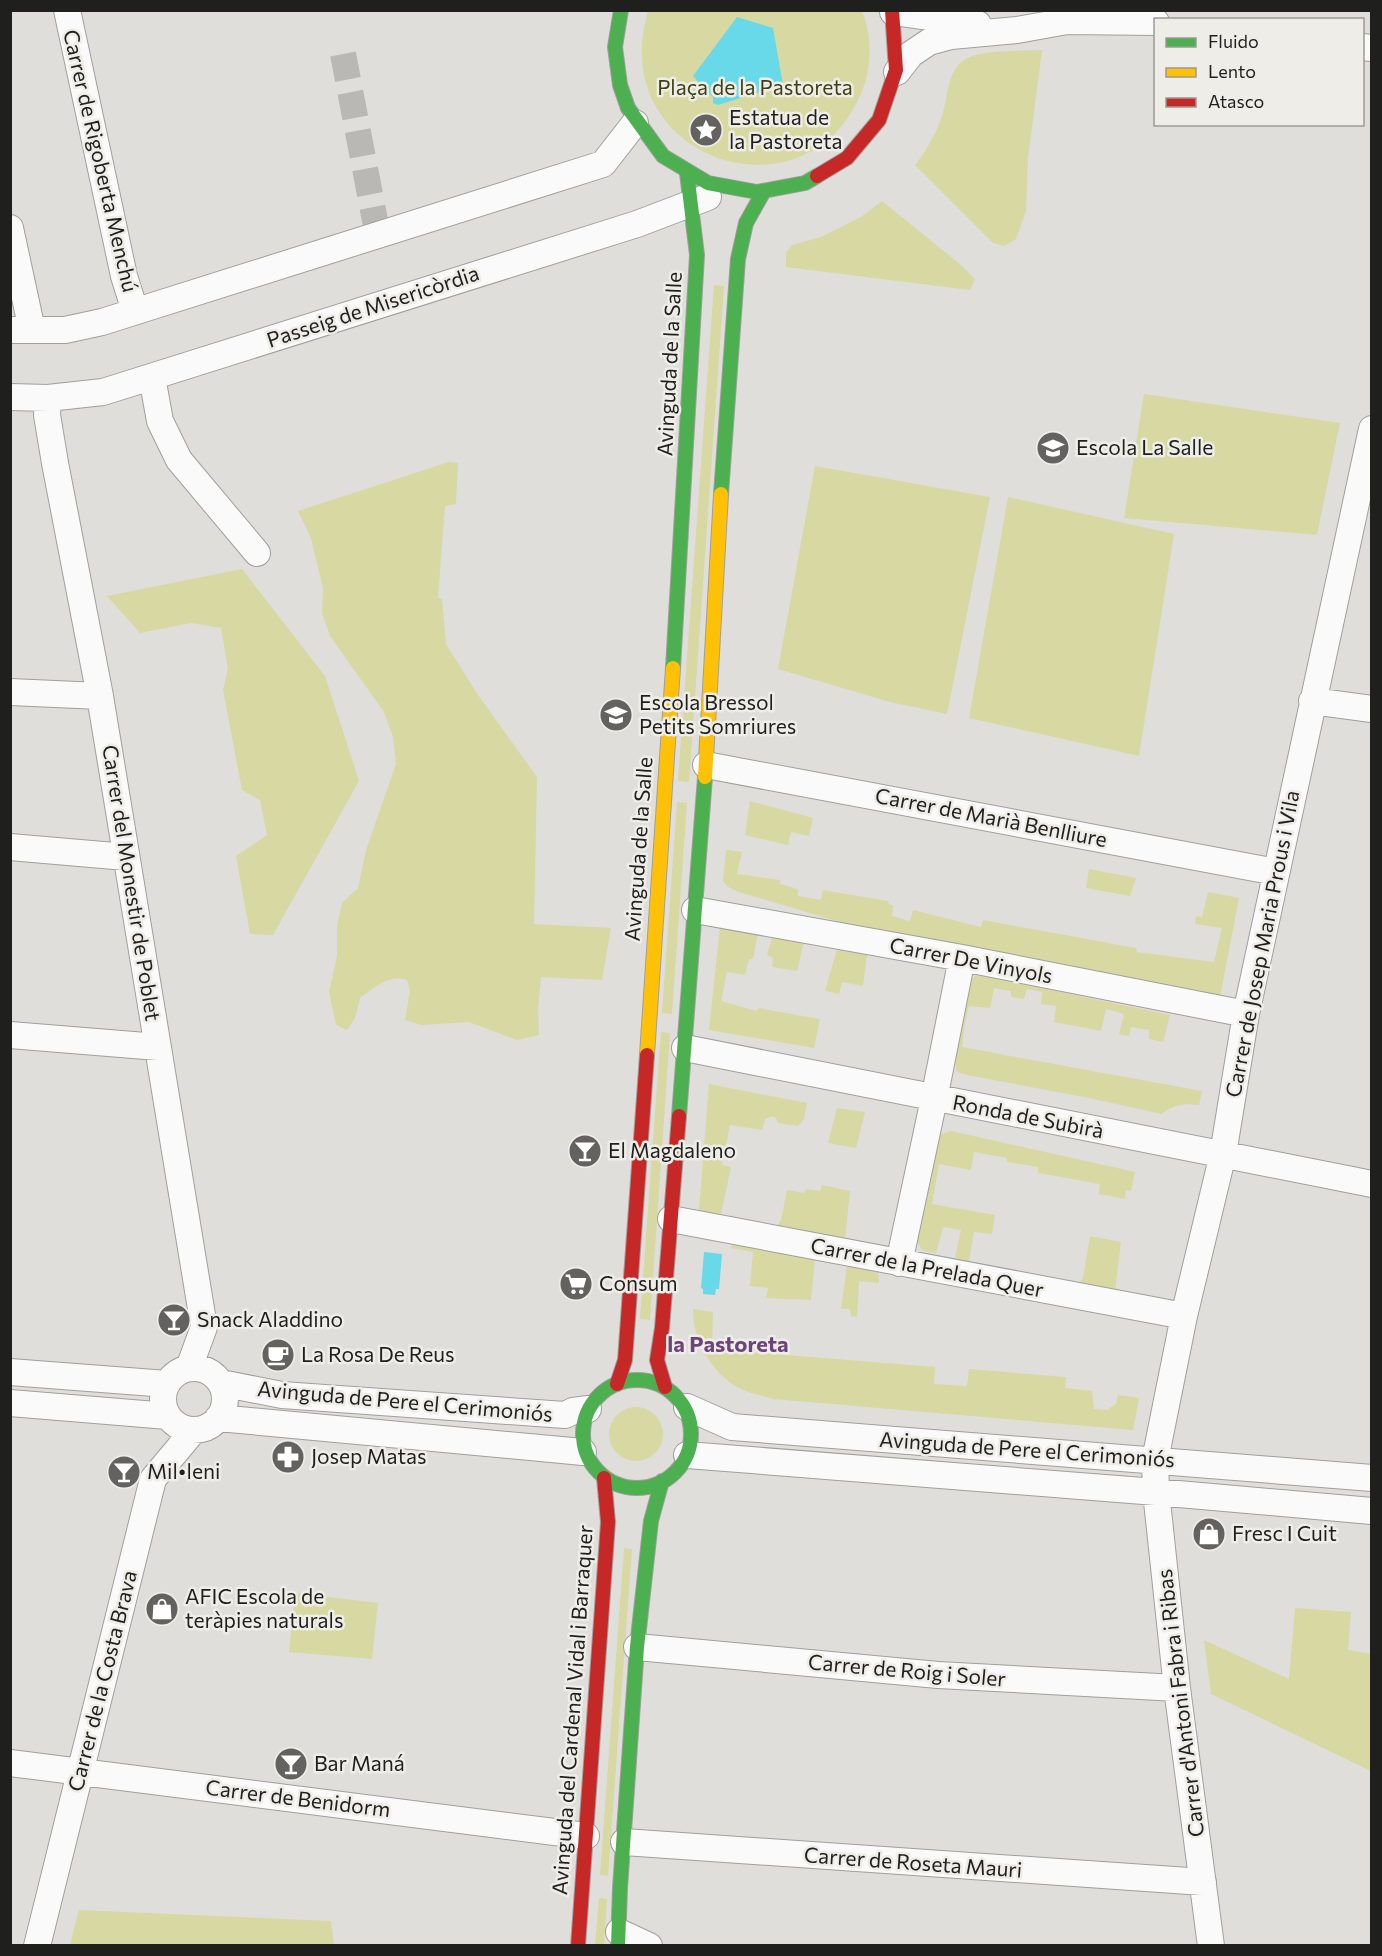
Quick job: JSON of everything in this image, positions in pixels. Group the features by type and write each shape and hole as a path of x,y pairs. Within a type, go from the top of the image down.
{"street":[{"name":"Carrer de Rigoberta Menchú","path":"67,10 124,276 135,311"},
{"path":"621,10 616,36 615,59 618,81 635,123 660,153 687,173 713,185 729,189 764,191 783,190 820,177 852,155 871,134 886,109 897,72 898,41 893,11 1017,30"},
{"path":"897,72 911,54 929,42 951,36 1017,30 1072,16 1154,22"},
{"path":"10,228 21,330 65,330 102,322 603,164 635,123"},
{"name":"Avinguda de la Salle","path":"617,1384 625,1360 635,1233 679,574 697,255 687,173"},
{"name":"Passeig de Misericòrdia","path":"10,397 48,398 103,392 637,224 729,189"},
{"path":"665,1387 657,1360 662,1328 671,1219 706,765 725,418 738,259 741,237 749,214 764,191"},
{"path":"152,377 160,421 179,460 257,553"},
{"name":"Carrer del Monestir de Poblet","path":"48,398 47,415 55,463 100,696 204,1327 189,1368"},
{"name":"Carrer de Josep Maria Prous i Vila","path":"1155,1460 1184,1316 1223,1154 1246,1014 1371,429"},
{"path":"10,692 100,696"},
{"path":"1312,701 1371,709"},
{"name":"Carrer de Marià Benlliure","path":"706,765 1276,872"},
{"path":"10,847 126,857"},
{"name":"Carrer De Vinyols","path":"695,910 962,958 1246,1014"},
{"path":"898,1263 962,958"},
{"path":"10,1035 158,1047"},
{"name":"Ronda de Subirà","path":"684,1048 1371,1184"},
{"name":"Carrer de la Prelada Quer","path":"671,1219 1184,1316"},
{"path":"189,1368 207,1371 221,1383 225,1401 218,1418 211,1425 194,1430 183,1428 168,1416 163,1394 172,1377 189,1368"},
{"path":"10,1372 167,1384"},
{"path":"633,1380 665,1387 678,1396 687,1407 692,1419 691,1446 687,1455 676,1471 648,1487 633,1488 617,1485 604,1478 591,1465 584,1452 581,1435 588,1409 595,1398 617,1384 633,1380"},
{"name":"Avinguda de Pere el Cerimoniós","path":"221,1383 282,1395 565,1415 573,1411 588,1409"},
{"path":"10,1403 168,1416"},
{"name":"Avinguda de Pere el Cerimoniós","path":"687,1407 732,1427 1371,1478"},
{"name":"Avinguda de Pere el Cerimoniós","path":"218,1418 584,1452"},
{"name":"Carrer de la Costa Brava","path":"37,1946 153,1479 194,1430"},
{"name":"Avinguda de Pere el Cerimoniós","path":"687,1455 1371,1511"},
{"path":"1066,1485 1090,1472 1136,1475 1155,1460"},
{"name":"Carrer d'Antoni Fabra i Ribas","path":"1155,1460 1156,1492 1177,1688 1211,1946"},
{"name":"Avinguda del Cardenal Vidal i Barraquer","path":"578,1946 608,1522 604,1478"},
{"path":"649,1946 619,1939 637,1647 651,1521 662,1481"},
{"name":"Carrer de Roig i Soler","path":"637,1647 938,1675 1177,1688"},
{"name":"Carrer de Benidorm","path":"10,1763 586,1836"},
{"name":"Carrer de Roseta Mauri","path":"624,1842 1203,1882"}],"green space":[{"name":"Plaça de la Pastoreta","path":"648,11 862,11 868,30 870,51 868,72 862,91 835,133 799,157 759,165 718,158 682,137 655,105 642,63"},
{"path":"1042,50 1028,158 1026,211 1016,239 1004,246 993,243 915,165 937,129 950,82 957,66 972,56 1007,51"},
{"path":"882,201 975,279 970,290 786,267 786,253 792,245 821,237 861,217"},
{"path":"714,285 724,286 689,782 678,781"},
{"path":"1144,394 1340,423 1317,535 1124,518"},
{"path":"449,462 458,463 456,504 445,506 438,598 442,599 446,644 478,695 537,777 534,924 611,928 602,980 541,977 538,1010 539,1035 517,1040 469,1022 422,1025 405,1020 410,991 407,980 400,979 387,980 360,998 355,1018 347,1030 336,1025 329,992 337,956 337,926 342,903 358,888 366,850 396,764 393,737 384,712 330,636 322,613 323,588 311,538 298,511"},
{"path":"815,466 990,497 947,714 890,702 778,669"},
{"path":"1008,497 1174,534 1139,756 969,718"},
{"path":"242,569 325,676 359,781 273,935 250,934 236,856 267,835 260,800 242,790 223,690 228,669 221,628 191,623 140,633 107,596"},
{"path":"750,801 813,818 809,836 791,832 788,845 745,835"},
{"path":"677,802 687,803 672,1014 662,1013"},
{"path":"726,850 742,852 737,874 780,880 780,884 798,889 798,896 821,900 823,890 888,901 893,906 892,916 910,921 913,910 981,927 983,920 1136,948 1137,952 1214,962 1222,928 1195,924 1196,916 1202,917 1208,892 1239,898 1220,997 850,925 739,892 728,887 723,881"},
{"path":"1089,869 1136,878 1130,896 1086,888"},
{"path":"720,927 758,932 753,959 749,959 745,975 727,972 721,1001 756,1011 758,1008 820,1019 814,1048 709,1030"},
{"path":"773,934 804,941 797,971 772,967 773,958 767,955"},
{"path":"837,949 867,955 863,986 842,982 839,994 825,991"},
{"path":"981,975 1170,1015 1163,1042 1149,1039 1149,1030 1131,1027 1129,1036 1119,1034 1124,1014 1106,1009 1101,1031 1054,1022 1056,1006 1041,1004 1042,992 1027,989 1024,999 1011,997 1011,991 994,988 990,1008 969,1006 962,1047 1202,1091 1199,1105 1179,1105 1162,1114 957,1072 956,1041 968,984 975,976"},
{"path":"661,1032 670,1033 650,1320 640,1319"},
{"path":"709,1084 807,1103 804,1119 798,1126 778,1123 773,1116 765,1119 762,1130 730,1125 722,1165 731,1167 721,1214 699,1211"},
{"path":"837,1108 865,1112 856,1148 828,1143"},
{"path":"951,1131 1135,1172 1131,1191 1126,1190 1125,1199 1099,1194 1100,1184 1038,1173 1038,1167 1007,1162 1007,1158 974,1152 971,1170 939,1164 932,1204 995,1215 992,1234 974,1232 969,1261 955,1258 961,1230 943,1227 936,1253 922,1250 916,1240 939,1135"},
{"path":"822,1185 850,1191 845,1239 777,1226 781,1220 787,1190 804,1193 806,1189 820,1191"},
{"path":"1090,1236 1121,1242 1115,1291 1078,1285 1083,1278"},
{"path":"732,1243 815,1259 811,1300 766,1298 768,1288 750,1286 753,1252 731,1248"},
{"path":"847,1266 878,1271 879,1283 859,1281 857,1317 851,1316 850,1309 841,1309"},
{"path":"693,1309 713,1312 712,1349 935,1367 934,1384 967,1386 969,1369 1066,1377 1065,1388 1092,1391 1094,1409 1107,1410 1116,1404 1118,1395 1139,1398 1133,1430 773,1399 741,1389 727,1380 711,1363 696,1332"},
{"path":"631,1407 641,1407 651,1411 659,1419 663,1434 659,1449 651,1457 641,1461 631,1461 621,1457 613,1449 609,1439 609,1429 613,1419 621,1411"},
{"path":"624,1548 632,1549 608,1876 600,1875"},
{"path":"295,1593 378,1603 372,1659 289,1652"},
{"path":"1295,1608 1351,1612 1348,1650 1371,1654 1371,1771 1211,1694 1204,1640 1289,1679"},
{"path":"599,1898 607,1899 604,1945 595,1946"},
{"path":"79,1910 331,1921 334,1945 70,1945"}],"water":[{"path":"737,17 773,28 783,85 718,105 713,103 713,97 693,76"},
{"path":"704,1252 722,1254 719,1289 716,1289 715,1295 703,1294 701,1288"}],"tunnel":[{"path":"343,54 378,236"}],"traffic: fast":[{"path":"621,10 615,47 620,85 628,108 663,156 708,183 757,192 805,183 817,176"},
{"path":"673,668 697,255 687,173"},
{"path":"721,494 738,259 746,223 764,191"},
{"path":"679,1116 705,777"},
{"path":"637,1380 658,1384 675,1396 687,1413 691,1434 687,1455 675,1472 658,1484 637,1488 616,1484 599,1472 587,1455 583,1434 587,1413 599,1396 616,1384 637,1380"},
{"path":"618,1946 637,1647 651,1521 662,1481"}],"traffic: slow":[{"path":"705,777 721,494"},
{"path":"647,1055 673,668"}],"traffic: jam":[{"path":"817,176 847,158 879,120 896,70 892,10"},
{"path":"617,1384 625,1360 647,1055"},
{"path":"665,1387 657,1360 662,1328 679,1116"},
{"path":"578,1946 608,1522 604,1478"}],"place":[{"name":"Estatua de la Pastoreta","path":"706,130"},
{"name":"Escola La Salle","path":"1053,448"},
{"name":"Escola Bressol Petits Somriures","path":"616,715"},
{"name":"El Magdaleno","path":"585,1151"},
{"name":"Consum","path":"576,1284"},
{"name":"Snack Aladdino","path":"174,1320"},
{"name":"La Rosa De Reus","path":"278,1355"},
{"name":"Josep Matas","path":"288,1457"},
{"name":"Mil•leni","path":"124,1472"},
{"name":"Fresc I Cuit","path":"1209,1534"},
{"name":"AFIC Escola de teràpies naturals","path":"162,1609"},
{"name":"Bar Maná","path":"291,1764"}],"district":[{"name":"la Pastoreta","path":"728,1344"}]}
